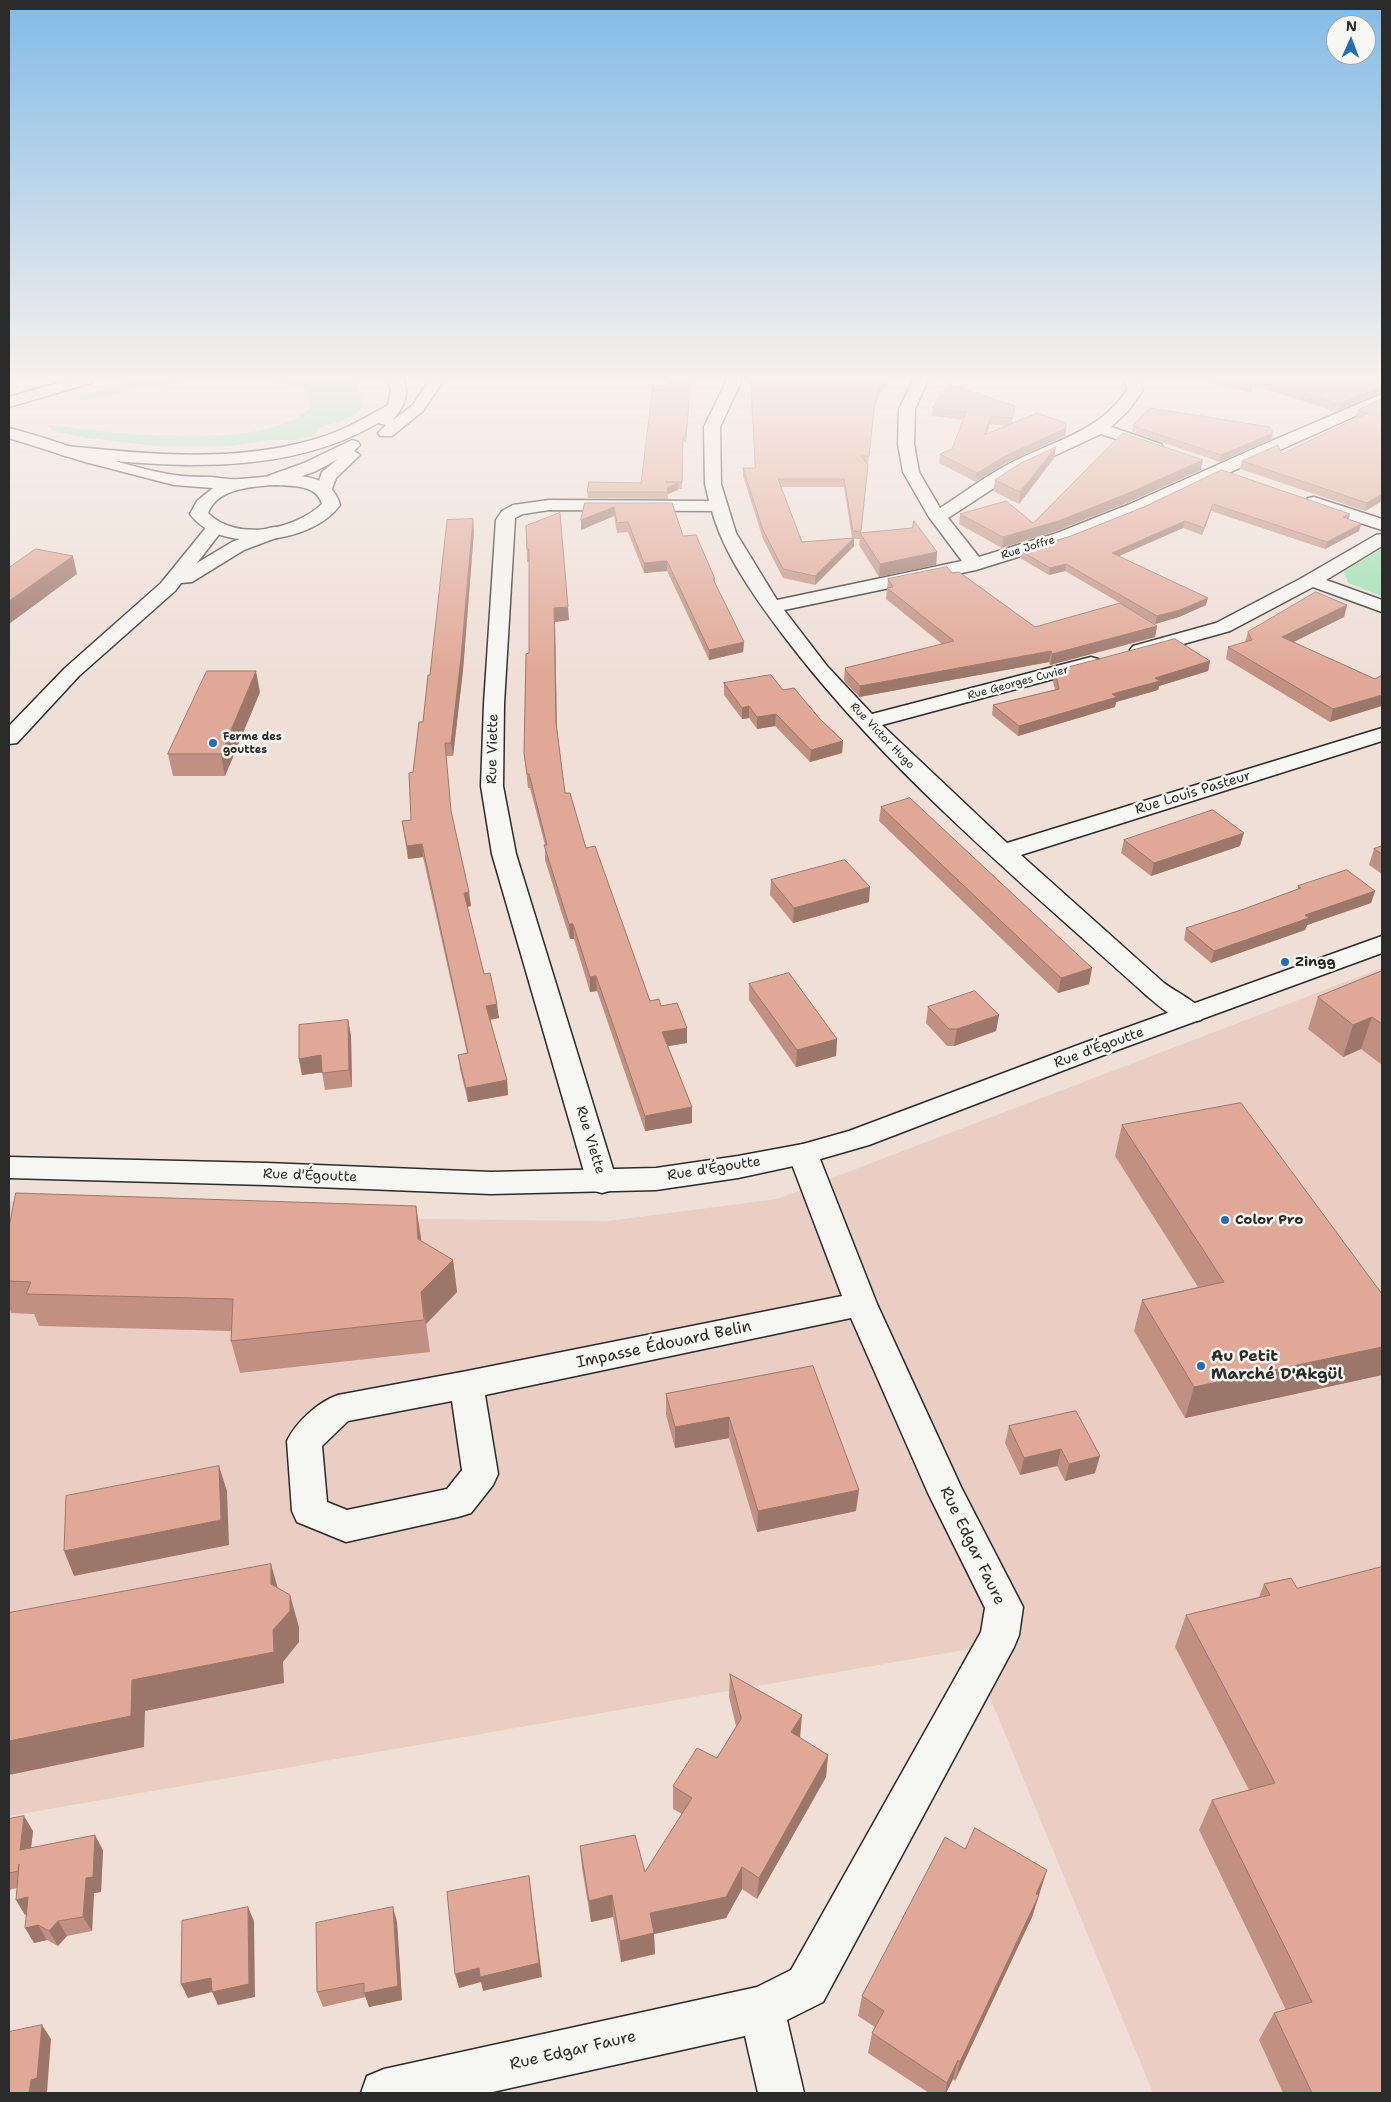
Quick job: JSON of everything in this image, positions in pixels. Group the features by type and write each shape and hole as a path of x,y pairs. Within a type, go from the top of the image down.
{"main road":[{"path":"129,478 192,501 209,497 239,484"},
{"path":"166,478 239,484 274,480 296,481 312,484 324,490 331,497 331,505 325,514 304,525 274,532 253,534 215,528 204,522 192,501"},
{"path":"274,480 280,478"},
{"path":"324,490 327,478"},
{"name":"Rue Victor Hugo","path":"713,478 727,533 771,606 820,670 868,722 966,818 1162,995 1192,1014"},
{"path":"914,478 938,517 968,557 976,564"},
{"path":"938,517 998,478"},
{"name":"Rue Joffre","path":"771,606 790,604 976,564 1063,537 1136,508 1202,478"},
{"path":"1301,497 1382,525"},
{"name":"Rue Viette","path":"602,1182 504,854 492,786 494,704 505,520 508,515 519,509 549,505 719,506"},
{"path":"9,738 72,672 168,587 215,528"},
{"path":"168,587 238,546 274,532"},
{"name":"Rue Georges Cuvier","path":"868,722 1116,657 1222,627 1382,539"},
{"path":"1310,580 1382,606"},
{"name":"Rue Louis Pasteur","path":"1002,851 1013,850 1382,734"},
{"name":"Rue d'Égoutte","path":"9,1168 266,1174 491,1183 602,1182 656,1179 738,1167 803,1154 859,1138 1382,944"},
{"name":"Rue Edgar Faure","path":"384,2093 762,2009 807,1986 1000,1635 1004,1607 946,1493 861,1304 803,1154"},
{"name":"Impasse Édouard Belin","path":"467,1385 480,1474 458,1502 346,1526 310,1511 304,1441 338,1409 467,1385 861,1304"},
{"path":"762,2009 781,2093"}],"shaded area":[{"path":"1382,968 1382,2093 1153,2093 970,1649 9,1816 9,1201 256,1217 608,1221 777,1199"}],"green space":[{"path":"1382,549 1382,596 1348,583 1344,571"}],"building":[{"path":"642,478 682,478 682,482 665,482 678,483 667,488 668,492 587,492 589,482 641,483"},
{"path":"746,478 867,478 861,531 853,531 844,479 778,479 802,542 854,538 815,576 783,569 763,530"},
{"path":"998,478 1031,478 1020,492 995,480"},
{"path":"1078,478 1162,478 1058,521 1003,537 960,514 1006,501 1033,523"},
{"path":"1205,478 1246,478 1350,514 1343,517 1361,524 1327,542 1213,504 1204,528 1185,521 1112,553 1208,598 1180,610 1157,616 1066,564 1050,568 1021,551 1071,536 1144,507"},
{"path":"1293,478 1382,478 1382,494 1367,503"},
{"path":"585,503 672,503 683,536 696,535 715,579 713,579 744,642 709,650 667,561 644,563 628,522 617,523 614,507 581,520"},
{"path":"560,513 568,607 554,608 556,723 565,793 570,793 586,848 595,846 650,1001 659,999 661,1006 677,1003 687,1028 662,1032 692,1107 645,1116 596,976 590,977 573,924 569,924 544,845 547,845 529,774 527,774 524,753 526,654 529,653 529,549 527,549 526,526"},
{"path":"473,519 461,658 451,743 445,743 451,811 469,892 464,893 484,974 490,973 497,1004 486,1006 507,1080 466,1088 458,1055 468,1053 422,844 407,846 402,821 411,820 409,773 413,772 419,722 423,722 447,520"},
{"path":"914,521 937,552 880,564 860,533 912,528"},
{"path":"36,549 73,556 9,601 9,568"},
{"path":"947,567 952,573 959,572 1035,627 1120,603 1157,626 1052,654 1051,651 860,686 845,668 954,641 887,588 893,587 888,579"},
{"path":"1316,592 1347,605 1282,637 1375,679 1382,675 1382,695 1333,709 1228,647 1252,640 1248,632"},
{"path":"1175,639 1210,661 1155,678 1160,681 1112,694 1117,697 1019,726 993,705 1059,689 1055,671"},
{"path":"207,671 256,671 221,754 168,754"},
{"path":"771,675 783,690 794,688 820,719 843,741 811,750 776,714 757,717 749,706 742,708 724,683"},
{"path":"910,798 1092,968 1061,978 881,807"},
{"path":"1213,810 1244,833 1154,863 1124,840"},
{"path":"1382,846 1382,854 1374,849"},
{"path":"845,860 870,887 794,908 771,880"},
{"path":"1347,870 1375,891 1305,915 1309,918 1214,951 1186,928 1244,909 1301,888 1298,886"},
{"path":"1382,971 1382,1024 1372,1017 1353,1025 1318,997"},
{"path":"789,973 837,1039 797,1050 749,984"},
{"path":"975,991 999,1015 957,1029 949,1029 928,1007"},
{"path":"348,1020 349,1070 322,1073 321,1055 299,1059 299,1025"},
{"name":"Color Pro","path":"1241,1103 1382,1294 1382,1347 1194,1387 1142,1300 1224,1282 1122,1125"},
{"path":"16,1193 416,1206 418,1239 453,1260 421,1292 424,1320 231,1341 233,1299 26,1294 31,1282 9,1281 9,1228"},
{"path":"813,1366 859,1490 758,1511 729,1417 675,1427 666,1394"},
{"path":"1076,1411 1100,1456 1069,1464 1061,1449 1024,1458 1009,1426"},
{"path":"219,1466 221,1520 64,1551 66,1496"},
{"path":"271,1564 271,1584 290,1595 290,1611 273,1630 274,1652 132,1680 131,1716 9,1741 9,1613"},
{"path":"1382,1567 1382,2093 1312,2093 1274,2013 1312,2002 1212,1800 1275,1783 1186,1615 1270,1595 1264,1584 1291,1578 1297,1588"},
{"path":"730,1674 802,1715 791,1732 828,1755 759,1878 742,1867 726,1897 650,1913 654,1933 620,1941 612,1895 589,1901 580,1846 635,1835 645,1872 692,1798 673,1786 697,1748 717,1758 741,1719"},
{"path":"24,1816 20,1850 95,1835 93,1877 86,1878 83,1917 58,1921 49,1931 38,1925 25,1928 28,1897 16,1900 19,1864 18,1871 9,1873 9,1819"},
{"path":"975,1828 1047,1870 1036,1894 1039,1895 960,2062 958,2060 947,2083 872,2033 884,2011 862,1996 945,1837 965,1849"},
{"path":"529,1876 539,1963 480,1977 479,1968 455,1974 447,1892"},
{"path":"248,1907 249,1984 212,1992 211,1978 181,1984 182,1921"},
{"path":"393,1907 398,1986 364,1993 364,1983 317,1992 316,1923"},
{"path":"42,2025 37,2078 31,2080 29,2093 9,2093 9,2032"}],"place":[{"name":"Ferme des gouttes","path":"213,743"},
{"name":"Zingg","path":"1285,962"},
{"name":"Color Pro","path":"1225,1220"},
{"name":"Au Petit Marché D'Akgül","path":"1201,1366"}]}
